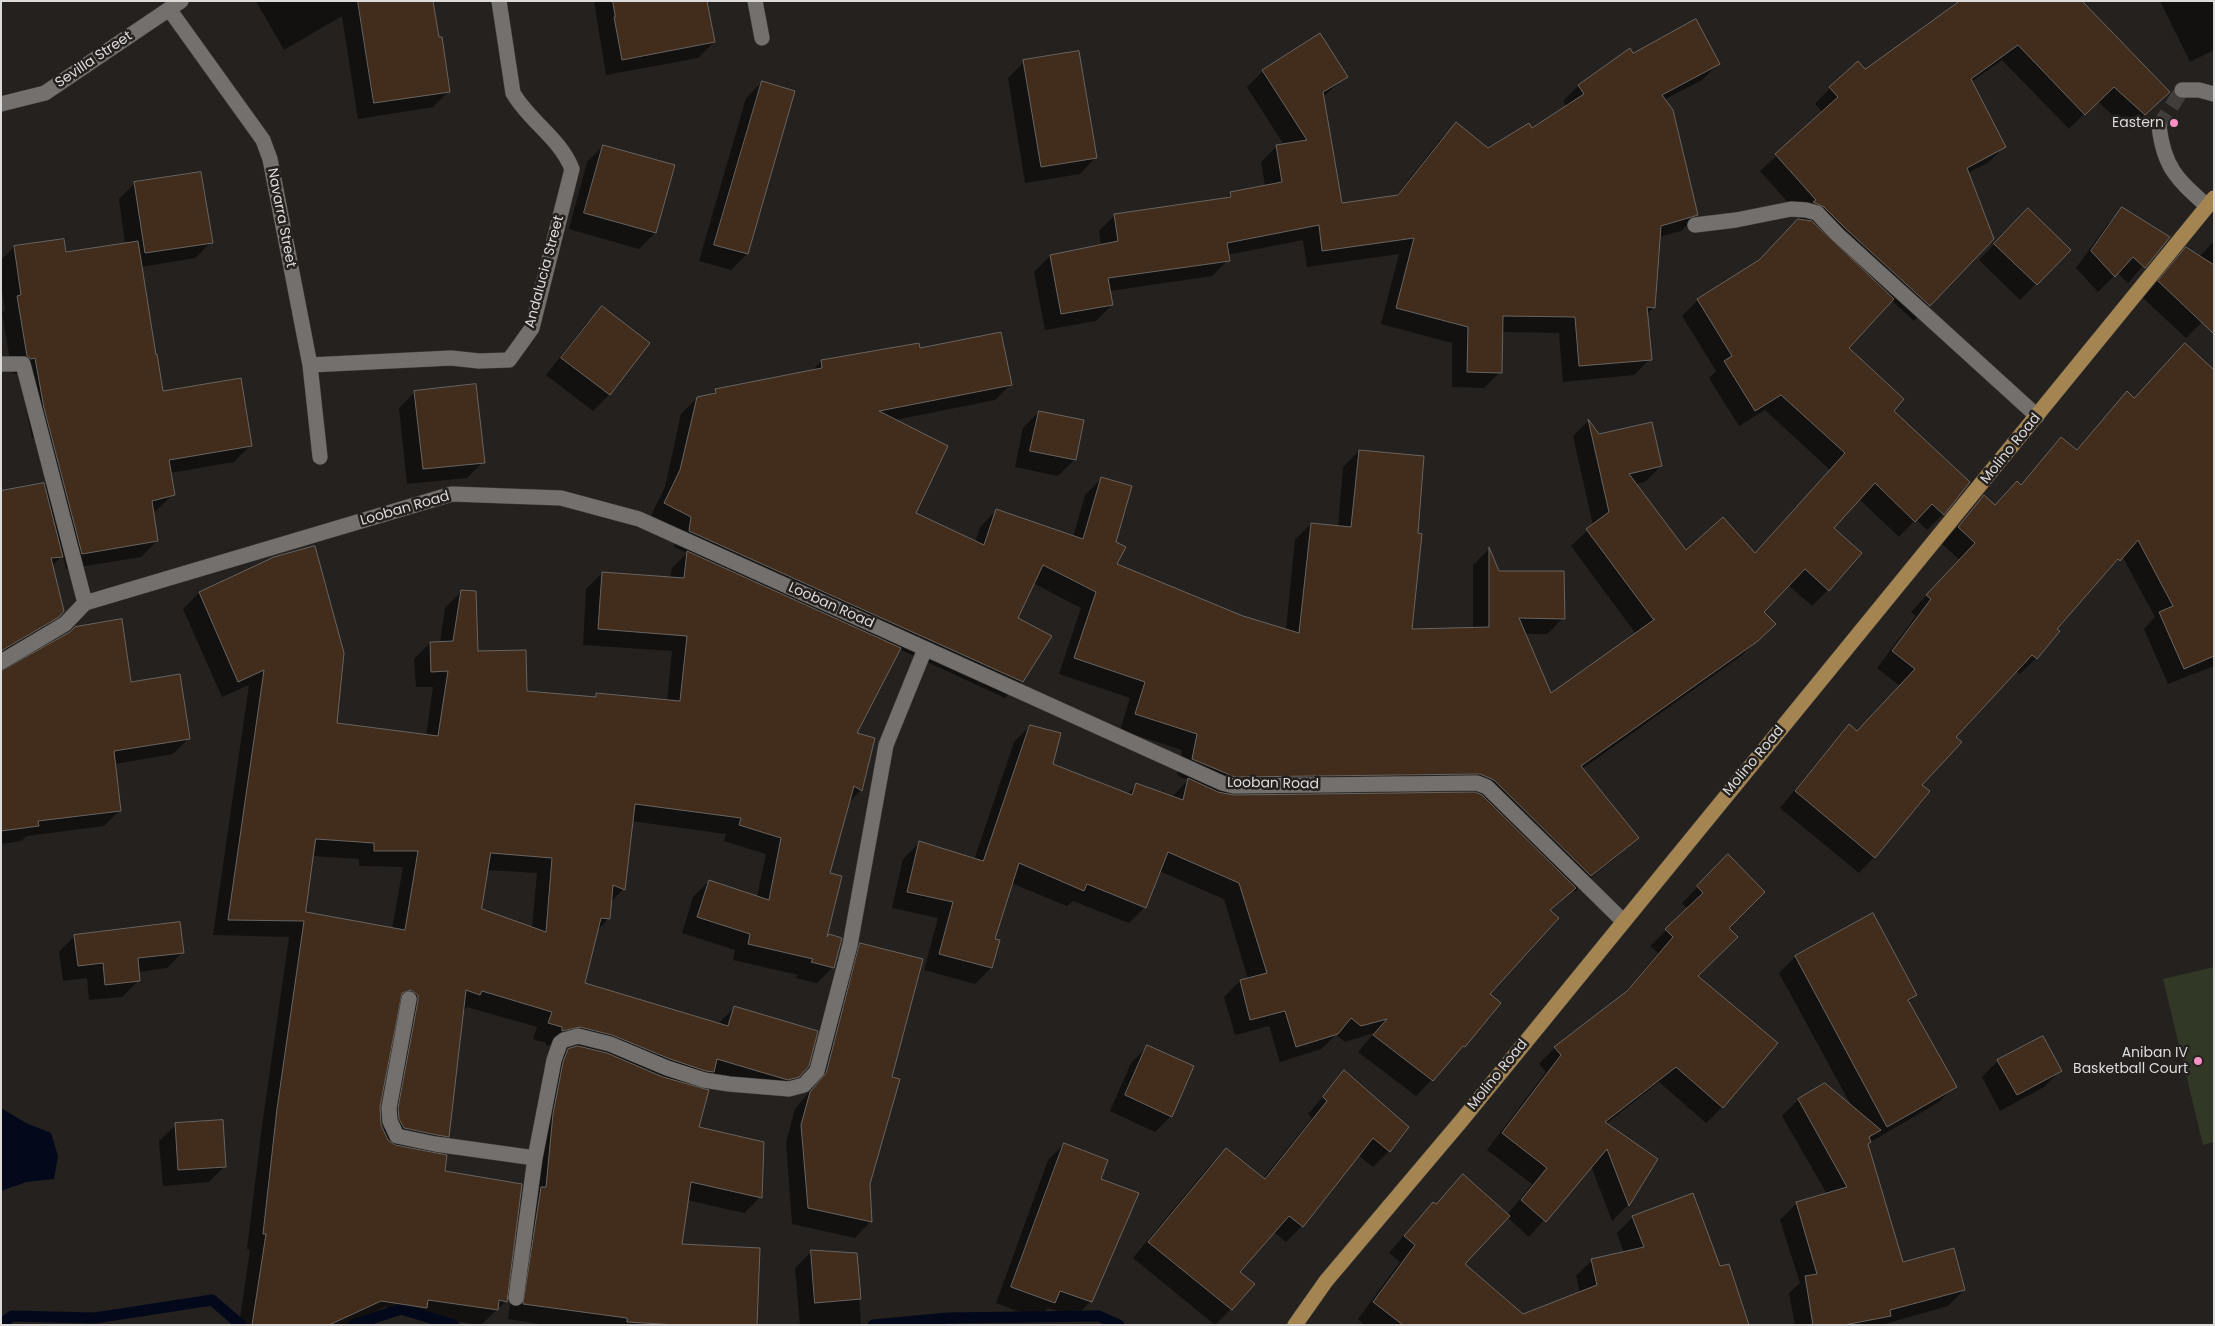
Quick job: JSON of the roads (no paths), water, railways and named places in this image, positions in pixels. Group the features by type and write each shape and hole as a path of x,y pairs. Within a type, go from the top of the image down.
{"main road":[{"name":"Molino Road","path":"1295,1325 1326,1281 1462,1120 2211,202"}],"street":[{"name":"Andalucia Street","path":"310,365 451,358 479,361 509,360 532,328 572,169 566,154 520,105 513,92 499,1"},
{"path":"755,1 762,38"},
{"name":"Navarra Street","path":"175,5 263,140 270,158 310,365 320,457"},
{"name":"Sevilla Street","path":"1,104 45,93 175,5"},
{"path":"2182,90 2199,90 2214,94"},
{"path":"2158,126 2161,148 2170,168 2185,186 2211,202"},
{"path":"1695,225 1791,209 1806,210 1817,214 2037,416"},
{"path":"1,364 24,364 86,603"},
{"name":"Looban Road","path":"1,662 65,624 86,603 452,494 561,498 639,519 1222,784 1234,786 1477,783 1487,787 1623,921"},
{"path":"516,1298 536,1158 554,1060 560,1043 578,1036 610,1044 666,1068 704,1080 729,1084 789,1089 804,1085 817,1071 850,944 886,745 925,648"},
{"path":"409,999 389,1108 390,1121 397,1136 435,1144 536,1158"}],"water":[{"path":"1,1108 26,1123 51,1133 58,1156 54,1179 26,1182 1,1191"}],"waterway":[{"path":"1,1324 12,1316 95,1318 212,1300 241,1325"},
{"path":"353,1325 401,1309 454,1325"},
{"path":"873,1325 948,1318 1099,1316 1119,1325"}],"tunnel":[{"path":"2159,126 2182,90"}],"place":[{"name":"Eastern","path":"2174,123"},
{"name":"Aniban IV Basketball Court","path":"2198,1061"}]}
